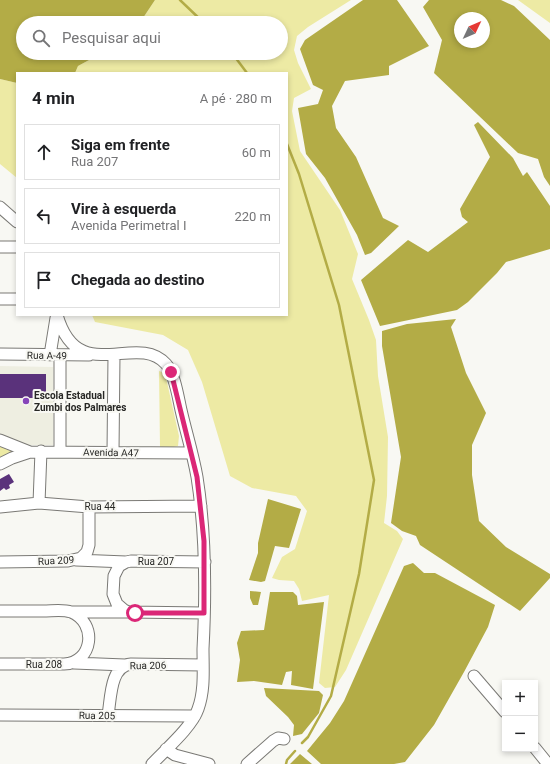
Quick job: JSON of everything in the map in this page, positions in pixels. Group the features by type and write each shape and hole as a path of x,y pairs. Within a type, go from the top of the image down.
{"street":[{"path":"0,207 16,221"},
{"path":"0,247 16,247"},
{"path":"0,299 16,299"},
{"path":"57,316 55,355 60,451"},
{"path":"57,316 62,330 69,340 82,350 94,355"},
{"name":"Rua A-49","path":"0,354 148,354 157,356 167,365 171,372 197,477 201,506 204,562 203,665 202,695 195,716"},
{"path":"112,452 114,355"},
{"name":"Avenida A47","path":"0,440 35,452"},
{"path":"35,452 39,504"},
{"name":"Avenida A47","path":"0,464 12,458 35,452 191,453"},
{"name":"Rua 44","path":"0,507 39,504 90,507 201,506"},
{"name":"Rua 209","path":"0,562 76,560 84,556 88,549 90,507"},
{"path":"76,560 126,562"},
{"name":"Rua 207","path":"130,612 124,610 117,604 114,599 112,588 117,569 126,562 204,562"},
{"path":"0,611 204,613"},
{"name":"Rua 208","path":"0,664 74,663 88,648 89,637 84,622 71,612"},
{"path":"74,663 125,665"},
{"name":"Rua 206","path":"108,715 116,675 120,668 125,665 203,665"},
{"path":"474,676 502,709"},
{"name":"Rua 205","path":"0,715 195,716"},
{"path":"152,764 195,716"},
{"path":"247,764 272,741 278,738 284,739"},
{"path":"166,750 175,755 209,764"},
{"path":"538,752 548,764"}],"shaded area":[{"path":"0,0 155,0 144,16 16,16 16,60 89,60 78,66 75,72 16,72 16,83 0,79"},
{"path":"155,0 351,0 308,27 297,36 294,50 298,63 311,89 294,98 292,111 300,151 340,210 358,254 352,279 376,340 378,376 388,437 387,496 384,523 397,531 403,539 346,670 335,687 325,688 319,683 329,595 302,601 299,589 294,581 272,578 282,557 295,549 307,511 296,496 252,488 230,476 202,382 188,350 163,335 95,322 92,316 288,316 288,72 75,72 78,66 89,60 288,60 288,16 144,16"},
{"path":"363,0 397,0 429,46 389,66 389,75 345,81 332,106 336,128 356,157 383,218 399,226 371,253 365,255 357,235 325,178 306,154 298,108 318,104 323,90 313,85 300,49 305,40"},
{"path":"429,0 501,0 514,6 550,40 550,186 544,177 538,159 518,153 434,73 442,40 423,7"},
{"path":"518,0 550,0 550,23"},
{"path":"0,79 16,83 16,177 0,164"},
{"path":"478,122 513,158 523,176 527,172 550,206 550,249 506,262 468,302 457,310 380,326 361,280 408,240 428,252 468,222 462,217 460,209 490,157 474,125"},
{"path":"456,319 451,327 466,373 486,413 472,445 472,475 479,521 506,547 550,574 550,578 520,611 420,545 416,536 402,531 391,523 401,457 382,346 382,331 407,324"},
{"name":"Escola Estadual Zumbi dos Palmares","path":"0,366 53,367 53,445 29,445 4,438 0,435"},
{"path":"159,371 165,373 179,436 178,446 169,448 160,447"},
{"path":"0,446 13,452 0,460"},
{"path":"268,499 301,509 289,548 275,546 265,581 261,582 249,580 258,553 258,543"},
{"path":"413,563 424,573 435,573 495,605 488,627 434,725 405,762 394,764 321,764 307,751 330,723 344,701 404,566"},
{"path":"250,591 261,592 258,605 253,605 250,598"},
{"path":"270,592 293,592 297,596 298,605 324,602 313,689 291,685 292,671 286,672 282,685 254,681 237,682 240,660 237,643 241,631 264,630"},
{"path":"264,688 319,691 323,695 319,713 302,734 293,736 294,725 288,717 266,696"},
{"path":"300,754 312,764 290,764"}],"building":[{"path":"0,374 46,374 46,398 0,398"},
{"path":"9,474 14,482 9,485 10,488 6,490 4,488 0,491 0,479"}],"waterway":[{"path":"180,0 197,16"},
{"path":"237,60 246,72"},
{"path":"288,146 299,174 339,305 374,480 359,574 331,696 308,737 302,743"},
{"path":"286,764 287,760 295,751"}],"place":[{"name":"Escola Estadual Zumbi dos Palmares","path":"26,401"}],"route":[{"path":"135,613 204,613 204,541 201,506 195,467 171,372"}]}
